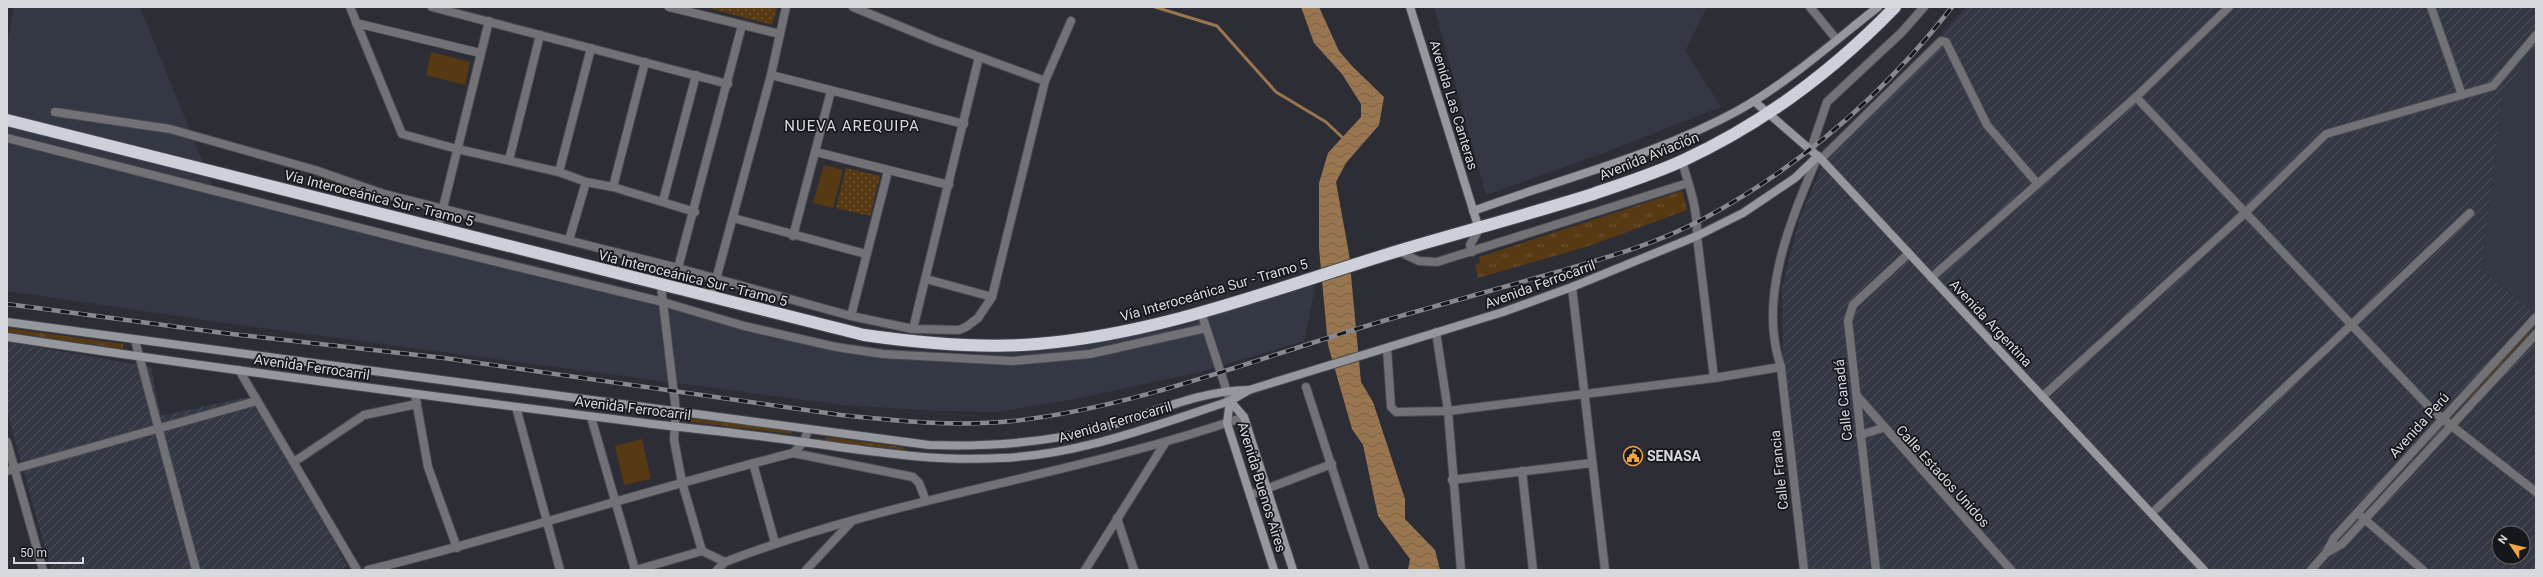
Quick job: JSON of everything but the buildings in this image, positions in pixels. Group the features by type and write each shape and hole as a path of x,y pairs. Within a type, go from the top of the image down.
{"highway":[{"name":"Avenida Aviación","path":"1375,258 1479,229 1635,180 1682,161 1767,114 1821,75 1889,9"},
{"name":"Vía Interoceánica Sur - Tramo 5","path":"7,120 438,228 661,286 864,335 902,340 998,345 1036,344 1091,338 1201,312 1375,258"}],"main road":[{"name":"Avenida Las Canteras","path":"1410,7 1479,229"},
{"path":"1473,211 1640,156 1710,125 1754,101 1812,61 1878,7"},
{"name":"Avenida Argentina","path":"1754,101 1767,114 1820,158 2204,570"},
{"name":"Avenida Ferrocarril","path":"7,337 140,357 415,394 591,417 804,442 870,453 934,459 1002,458 1063,450 1102,442 1230,401 1249,390 1318,371 1373,352 1503,312 1572,287 1697,236 1743,214 1795,178 1820,158"},
{"name":"Avenida Ferrocarril","path":"7,322 929,445 1001,445 1049,439 1103,428 1226,390 1249,390"},
{"name":"Avenida Buenos Aires","path":"1230,401 1244,417 1292,570"},
{"name":"Avenida Buenos Aires","path":"1230,401 1227,423 1274,570"}],"street":[{"path":"350,7 402,134 457,150 559,172 586,182 612,187 664,201 695,212"},
{"path":"432,7 728,84"},
{"path":"670,7 780,34"},
{"path":"711,298 771,75 786,7"},
{"path":"853,7 979,57 1045,81"},
{"path":"1810,7 1837,40"},
{"path":"1811,149 1827,102 1902,32 1924,7"},
{"path":"1931,278 2136,97 2229,7"},
{"path":"2431,7 2462,95"},
{"path":"55,112 170,129 315,170 384,194 678,268 716,280 851,316 913,329 959,330 966,328 978,318 992,298 1045,81 1072,21"},
{"path":"356,22 480,52"},
{"path":"438,228 480,52 489,22"},
{"path":"678,268 695,212 742,25"},
{"path":"509,160 540,35"},
{"path":"2042,397 2245,213 2326,134 2493,86 2536,35"},
{"path":"1820,158 1941,41 1946,42 1986,125 2037,183"},
{"path":"559,172 591,48"},
{"path":"913,329 964,124 979,57"},
{"path":"612,187 644,62"},
{"path":"771,75 964,124"},
{"path":"664,201 696,76"},
{"path":"793,236 831,90"},
{"path":"2136,97 2350,327 2434,412 2536,492"},
{"path":"7,138 423,244 663,302 744,326 836,347 882,354 1012,361 1090,354 1206,328"},
{"path":"816,152 949,185"},
{"name":"Calle Francia","path":"1804,570 1781,367 1773,339 1774,312 1780,265 1795,209 1820,158"},
{"path":"1682,161 1698,222 1697,236 1714,378"},
{"path":"851,316 888,171"},
{"path":"568,240 586,182"},
{"path":"1398,251 1419,261 1437,262 1688,183"},
{"path":"2152,513 2470,213"},
{"path":"733,218 793,236 866,254"},
{"path":"1472,252 1470,245 1479,229"},
{"name":"Calle Canadá","path":"1876,570 1860,435 1858,397 1848,321 1849,313 1853,305 1909,253"},
{"path":"926,279 992,298"},
{"path":"661,286 676,411 674,440 682,482 702,551"},
{"path":"1572,287 1605,570"},
{"path":"1201,312 1230,401"},
{"name":"Avenida Perú","path":"2310,570 2326,552 2334,538 2357,512 2536,318"},
{"path":"1436,332 1448,411 1452,480 1461,570"},
{"name":"Avenida Perú","path":"2326,552 2342,544 2536,334"},
{"path":"135,340 157,429 196,570"},
{"path":"1387,348 1393,411 1448,411 1714,378 1781,367"},
{"path":"1764,370 1772,362 1776,351"},
{"path":"239,370 357,570"},
{"path":"1306,387 1365,570"},
{"path":"415,394 428,467 458,548"},
{"name":"Calle Estados Unidos","path":"1858,397 1883,428 2011,570"},
{"path":"11,470 256,401"},
{"path":"294,462 364,415 417,404"},
{"path":"516,407 560,570"},
{"path":"591,417 635,570 702,551 725,562"},
{"path":"717,570 725,562 775,543 853,520 1166,442 1244,417"},
{"path":"1860,435 1883,428"},
{"path":"793,453 804,442 808,429"},
{"path":"7,442 11,470 43,570"},
{"path":"1085,570 1166,442"},
{"path":"368,570 458,548 682,482 793,453 913,477 919,483 926,501"},
{"path":"753,463 775,543"},
{"path":"1452,480 1592,463"},
{"path":"1250,495 1332,464"},
{"path":"1522,471 1534,570"},
{"path":"2357,512 2420,569"},
{"path":"1117,518 1134,570"},
{"path":"806,570 853,520"}],"shaded area":[{"path":"14,7 140,7 214,190 626,287 737,319 839,342 888,349 970,354 1037,352 1089,345 1186,325 1316,284 1304,341 1200,372 1075,399 997,412 937,411 841,405 231,324 7,291 7,44"},
{"path":"1434,7 1707,7 1685,51 1721,107 1606,152 1486,195"},
{"path":"1967,7 2536,7 2536,49 2503,92 2481,270 2536,314 2536,570 1808,570 1783,363 1782,288 1799,220 1828,152 1860,121"},
{"path":"2536,49 2536,314 2481,270 2503,92"},
{"path":"7,342 151,367 161,416 260,394 347,567 334,570 51,570 7,411"}],"green space":[{"path":"713,7 777,7 772,25 712,9"},
{"path":"431,52 470,62 465,85 426,75"},
{"path":"824,165 843,170 833,208 813,203"},
{"path":"846,168 880,176 870,216 836,208"},
{"path":"1682,191 1687,210 1589,246 1478,278 1475,265 1480,263 1479,257"},
{"path":"7,328 123,344 123,349 7,332"},
{"path":"2528,333 2530,335 2468,401 2466,400"},
{"path":"684,417 792,431 792,434 683,421"},
{"path":"826,437 902,447 907,450 825,441"},
{"path":"642,439 651,479 624,485 615,446"}],"water":[{"path":"1301,7 1319,7 1339,51 1384,97 1379,125 1346,163 1336,182 1349,254 1361,382 1373,402 1405,499 1405,519 1435,550 1440,570 1408,570 1410,559 1378,516 1363,445 1352,429 1328,345 1319,248 1319,183 1328,153 1361,117 1361,104 1342,74 1314,43"}],"waterway":[{"path":"1155,7 1217,26 1276,92 1326,122 1344,139"}],"railway":[{"path":"7,304 223,333 444,358 841,415 905,421 991,423 1061,414 1110,404 1206,377 1350,331 1612,256 1684,229 1772,177 1806,153 1838,127 1898,70 1952,7"}],"place":[{"name":"SENASA","path":"1633,456"}],"district":[{"name":"NUEVA AREQUIPA","path":"852,126"}]}
